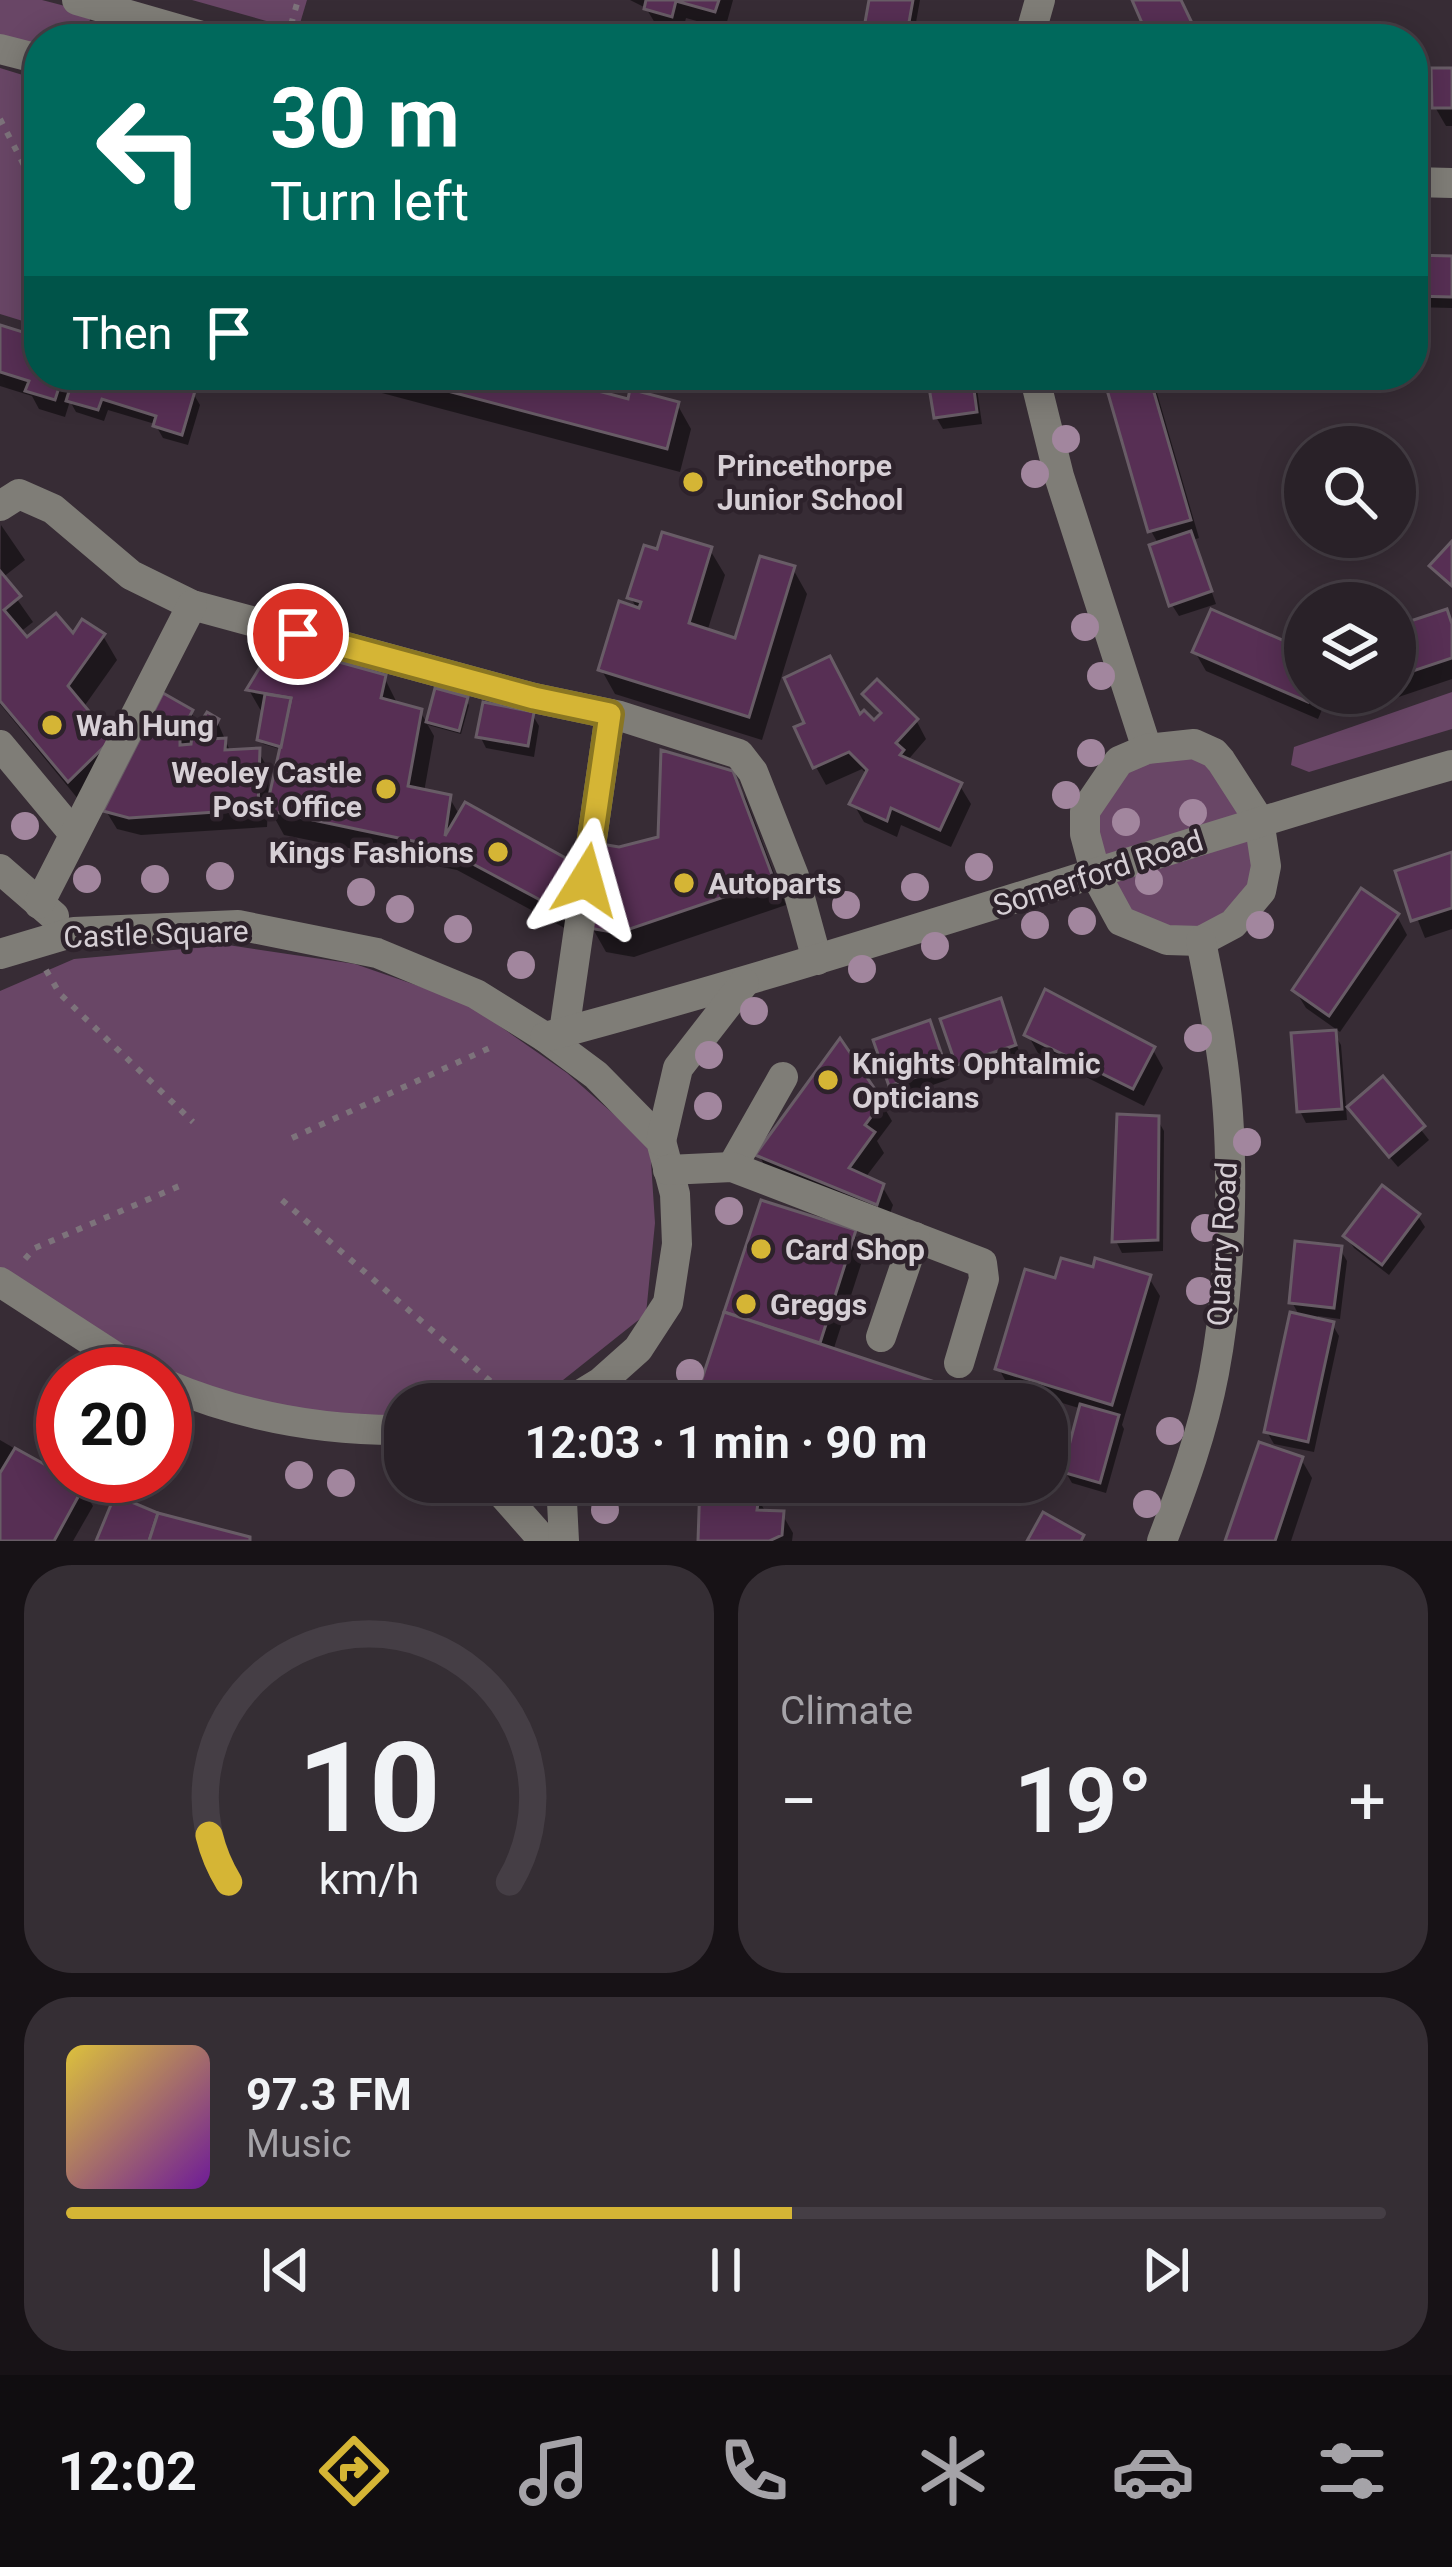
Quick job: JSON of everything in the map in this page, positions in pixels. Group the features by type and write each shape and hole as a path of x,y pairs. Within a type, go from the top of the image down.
{"street":[{"path":"76,0 110,24"},
{"path":"1038,390 1059,476 1147,749"},
{"path":"0,506 19,494 53,509 109,560 192,605 718,745 748,762 794,876 818,960"},
{"path":"39,904 192,605"},
{"path":"555,1034 610,714"},
{"path":"1194,744 1214,753 1259,820 1266,866 1262,891 1233,924 1201,940 1167,940 1121,921 1096,875 1085,834 1085,811 1119,761 1147,749 1194,744"},
{"path":"0,745 74,834"},
{"name":"Somerford Road","path":"555,1034 744,983 1259,820 1452,765"},
{"path":"0,869 74,932"},
{"name":"Castle Square","path":"0,954 74,932 238,926 377,953 476,994 555,1034 664,1156"},
{"name":"Quarry Road","path":"1162,1541 1188,1472 1214,1373 1226,1270 1228,1174 1222,1054 1201,940"},
{"path":"605,1383 638,1349 668,1303 677,1244 675,1194 664,1156 678,1068 744,983"},
{"path":"732,1166 783,1077"},
{"path":"664,1156 732,1166 982,1263 984,1279 959,1363"},
{"path":"881,1337 915,1238"},
{"path":"9,1274 106,1347"},
{"path":"192,1395 222,1408 350,1430 384,1430"},
{"path":"511,1503 544,1541"},
{"path":"562,1503 564,1541"}],"path":[{"path":"0,119 24,165"},
{"path":"44,968 60,994 193,1122"},
{"path":"292,1138 505,1042"},
{"path":"9,1274 34,1249 184,1184"},
{"path":"282,1200 492,1383"}],"shaded area":[{"path":"0,0 42,0 92,13 89,24 24,24 24,45 0,39"},
{"path":"192,0 307,0 300,24 277,24"},
{"path":"0,68 24,75 24,321 0,314"},
{"path":"1452,692 1452,729 1309,772 1291,765 1294,747 1389,714 1416,714 1416,705"},
{"path":"1192,747 1244,814 1100,864 1091,808 1124,764"},
{"path":"1257,823 1257,887 1224,912 1198,927 1184,929 1128,918 1112,879"},
{"path":"228,945 355,964 465,1002 567,1073 650,1146 655,1223 646,1314 559,1383 384,1383 384,1427 352,1427 192,1385 192,1347 111,1347 0,1273 0,991 74,959"}],"building":[{"path":"646,0 719,0 715,12 676,1 672,17 644,9"},
{"path":"869,0 913,0 909,24 865,24"},
{"path":"1132,0 1181,0 1192,23 1189,24 1142,24"},
{"path":"1431,68 1452,68 1452,108 1432,108"},
{"path":"1428,255 1452,256 1452,297 1428,296"},
{"path":"0,325 24,332 24,379 0,372"},
{"path":"25,390 58,390 55,400"},
{"path":"69,390 195,391 182,435 153,426 156,416 102,399 98,410 66,401"},
{"path":"444,390 594,390 628,399 634,390 679,402 667,449"},
{"path":"929,390 974,390 977,412 934,418"},
{"path":"1107,390 1153,390 1191,520 1148,532"},
{"path":"1191,531 1212,591 1169,606 1149,545"},
{"path":"662,532 712,547 689,623 735,638 760,556 795,566 749,717 598,670 619,601 639,608 641,602 627,598 644,545 657,549"},
{"path":"1452,541 1452,586 1429,566"},
{"path":"0,571 21,596 4,610 27,637 56,613 73,633 82,619 105,634 68,686 112,739 68,782 0,701"},
{"path":"1211,609 1284,641 1284,692 1192,652"},
{"path":"1447,609 1452,658 1416,670 1416,619"},
{"path":"274,644 386,675 381,698 422,709 408,786 451,795 445,836 465,802 580,866 572,917 441,847 266,810 291,698 246,690"},
{"path":"830,656 860,714 864,710 874,720 881,713 862,694 877,679 918,719 896,743 904,750 900,755 962,783 940,830 891,808 887,821 849,804 867,770 849,752 813,768 794,727 804,723 784,678"},
{"path":"435,688 468,697 459,731 426,722"},
{"path":"163,693 193,710 180,745 191,744 207,712 219,719 209,739 226,738 225,750 260,748 258,809 129,818 103,811"},
{"path":"265,694 291,698 281,747 257,740"},
{"path":"483,702 534,712 528,746 476,737"},
{"path":"661,750 733,771 774,880 618,933 589,928 601,844 619,847 658,837"},
{"path":"1452,852 1452,908 1411,921 1395,871"},
{"path":"1361,888 1399,914 1329,1016 1292,990"},
{"path":"1045,989 1155,1047 1133,1089 1024,1035"},
{"path":"1001,998 1016,1045 956,1065 940,1019"},
{"path":"930,1020 946,1067 889,1086 873,1040"},
{"path":"1336,1030 1342,1109 1297,1112 1291,1033"},
{"path":"840,1038 883,1101 865,1125 875,1132 849,1168 884,1184 877,1205 755,1155"},
{"path":"1383,1076 1425,1126 1389,1157 1347,1107"},
{"path":"1117,1114 1159,1116 1158,1240 1112,1242"},
{"path":"1382,1185 1420,1214 1382,1265 1343,1236"},
{"path":"761,1200 856,1230 820,1343 724,1312"},
{"path":"1295,1241 1342,1246 1334,1308 1289,1303"},
{"path":"1061,1258 1093,1267 1095,1258 1151,1275 1112,1405 1068,1391 1068,1383 1040,1383 995,1369 1025,1269 1055,1278"},
{"path":"724,1312 938,1383 701,1383"},
{"path":"1290,1312 1334,1322 1308,1442 1264,1432"},
{"path":"1080,1404 1119,1415 1100,1483 1068,1474 1068,1449"},
{"path":"1259,1442 1303,1457 1275,1541 1225,1541"},
{"path":"15,1448 36,1460 36,1503 75,1503 54,1541 0,1541 0,1473"},
{"path":"112,1503 134,1503 158,1513 149,1541 96,1541"},
{"path":"699,1503 758,1503 757,1510 784,1511 782,1535 769,1541 698,1541"},
{"path":"1043,1512 1084,1535 1081,1541 1027,1541"},
{"path":"158,1513 250,1537 250,1541 149,1541"}],"place":[{"name":"Princethorpe Junior School","path":"693,482"},
{"name":"Wah Hung","path":"52,725"},
{"name":"Weoley Castle Post Office","path":"386,789"},
{"name":"Kings Fashions","path":"498,852"},
{"name":"Autoparts","path":"684,883"},
{"name":"Knights Ophtalmic Opticians","path":"828,1080"},
{"name":"Card Shop","path":"761,1249"},
{"name":"Greggs","path":"746,1304"}],"route":[{"path":"298,634 610,714 586,880"}]}
